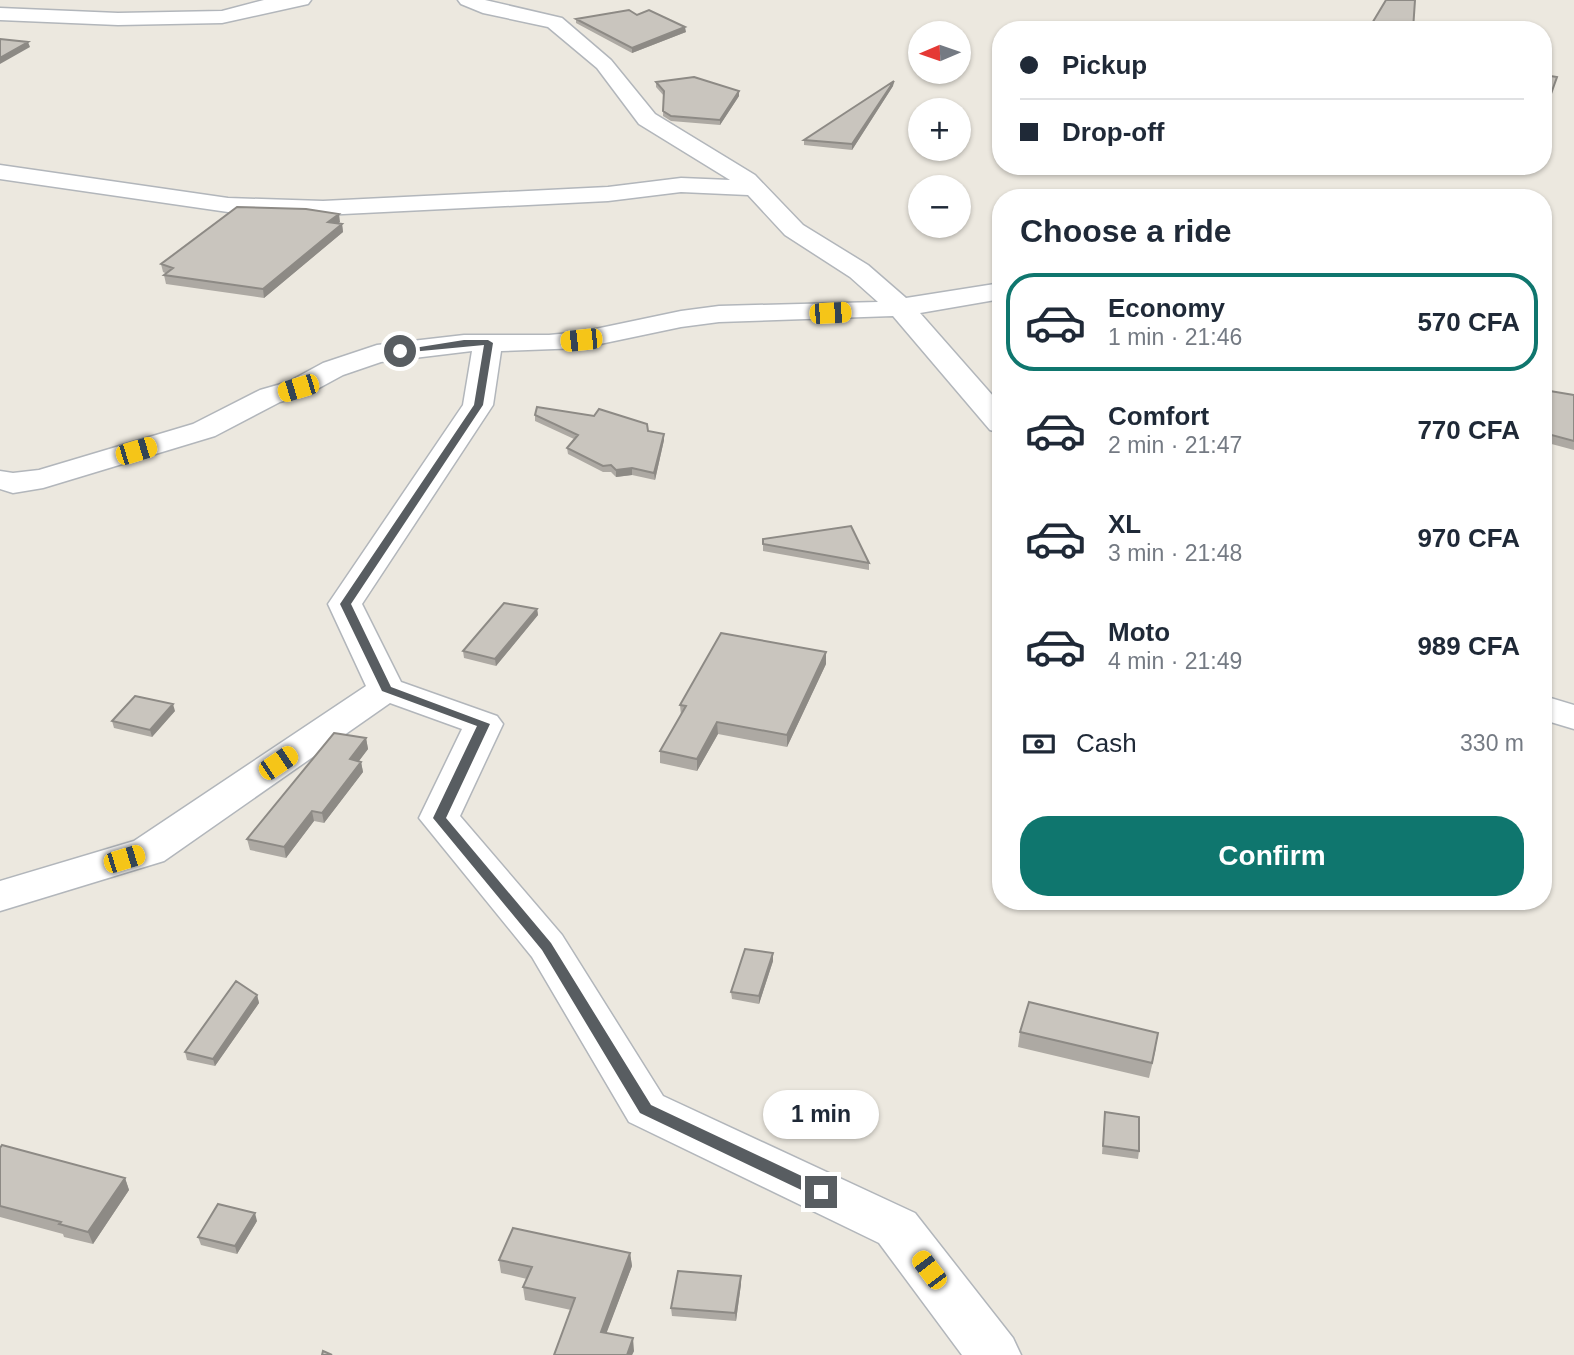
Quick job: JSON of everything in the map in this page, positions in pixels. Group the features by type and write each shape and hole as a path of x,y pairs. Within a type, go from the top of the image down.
{"street":[{"path":"0,13 118,19 222,17 267,5 301,0"},
{"path":"468,0 490,9 555,22 604,64 647,119 747,180 794,230 859,271 900,307 992,414"},
{"path":"0,172 228,205 323,208 581,195 681,186 754,188"},
{"path":"0,480 13,483 43,479 204,430 270,396 298,388 333,369 377,354 450,344 581,340 681,319 719,314 830,313 900,307 992,292"},
{"path":"488,343 478,405 345,604 386,689 484,724 439,818 547,946 646,1109 897,1228 994,1355"},
{"path":"0,896 149,851 386,689"},
{"path":"1552,710 1574,717"}],"building":[{"path":"1386,0 1415,0 1414,21 1373,21"},
{"path":"629,10 637,15 649,10 685,27 632,48 576,19"},
{"path":"0,39 28,42 0,58"},
{"path":"1552,76 1557,77 1552,91"},
{"path":"694,77 739,91 720,120 671,116 663,111 664,91 656,82"},
{"path":"894,81 852,144 804,140 845,113"},
{"path":"237,207 306,209 339,214 328,222 342,224 263,289 164,275 173,268 161,264"},
{"path":"1552,391 1574,395 1574,441 1552,435"},
{"path":"537,407 594,416 599,409 647,424 648,431 664,434 654,473 632,468 616,470 611,465 603,466 567,448 578,435 535,415"},
{"path":"851,526 869,563 763,544 763,539"},
{"path":"504,603 537,609 495,659 463,651"},
{"path":"721,633 826,652 787,735 717,722 697,759 660,751 686,706 680,705"},
{"path":"135,696 173,704 150,730 112,721"},
{"path":"334,733 366,738 350,759 361,762 322,813 312,811 284,847 247,839"},
{"path":"745,949 773,953 759,996 731,992"},
{"path":"236,981 257,995 213,1059 185,1052"},
{"path":"1029,1002 1158,1033 1152,1063 1020,1032"},
{"path":"1105,1112 1139,1117 1139,1151 1103,1146"},
{"path":"2,1145 125,1178 88,1232 0,1206"},
{"path":"218,1204 255,1213 235,1246 198,1237"},
{"path":"513,1228 630,1253 601,1332 633,1338 627,1355 554,1355 575,1298 523,1287 532,1267 499,1260"},
{"path":"678,1271 741,1276 735,1313 671,1308"}],"route":[{"path":"400,351 464,343 488,343 478,405 345,604 386,689 484,724 439,818 547,946 646,1109 821,1192"}]}
